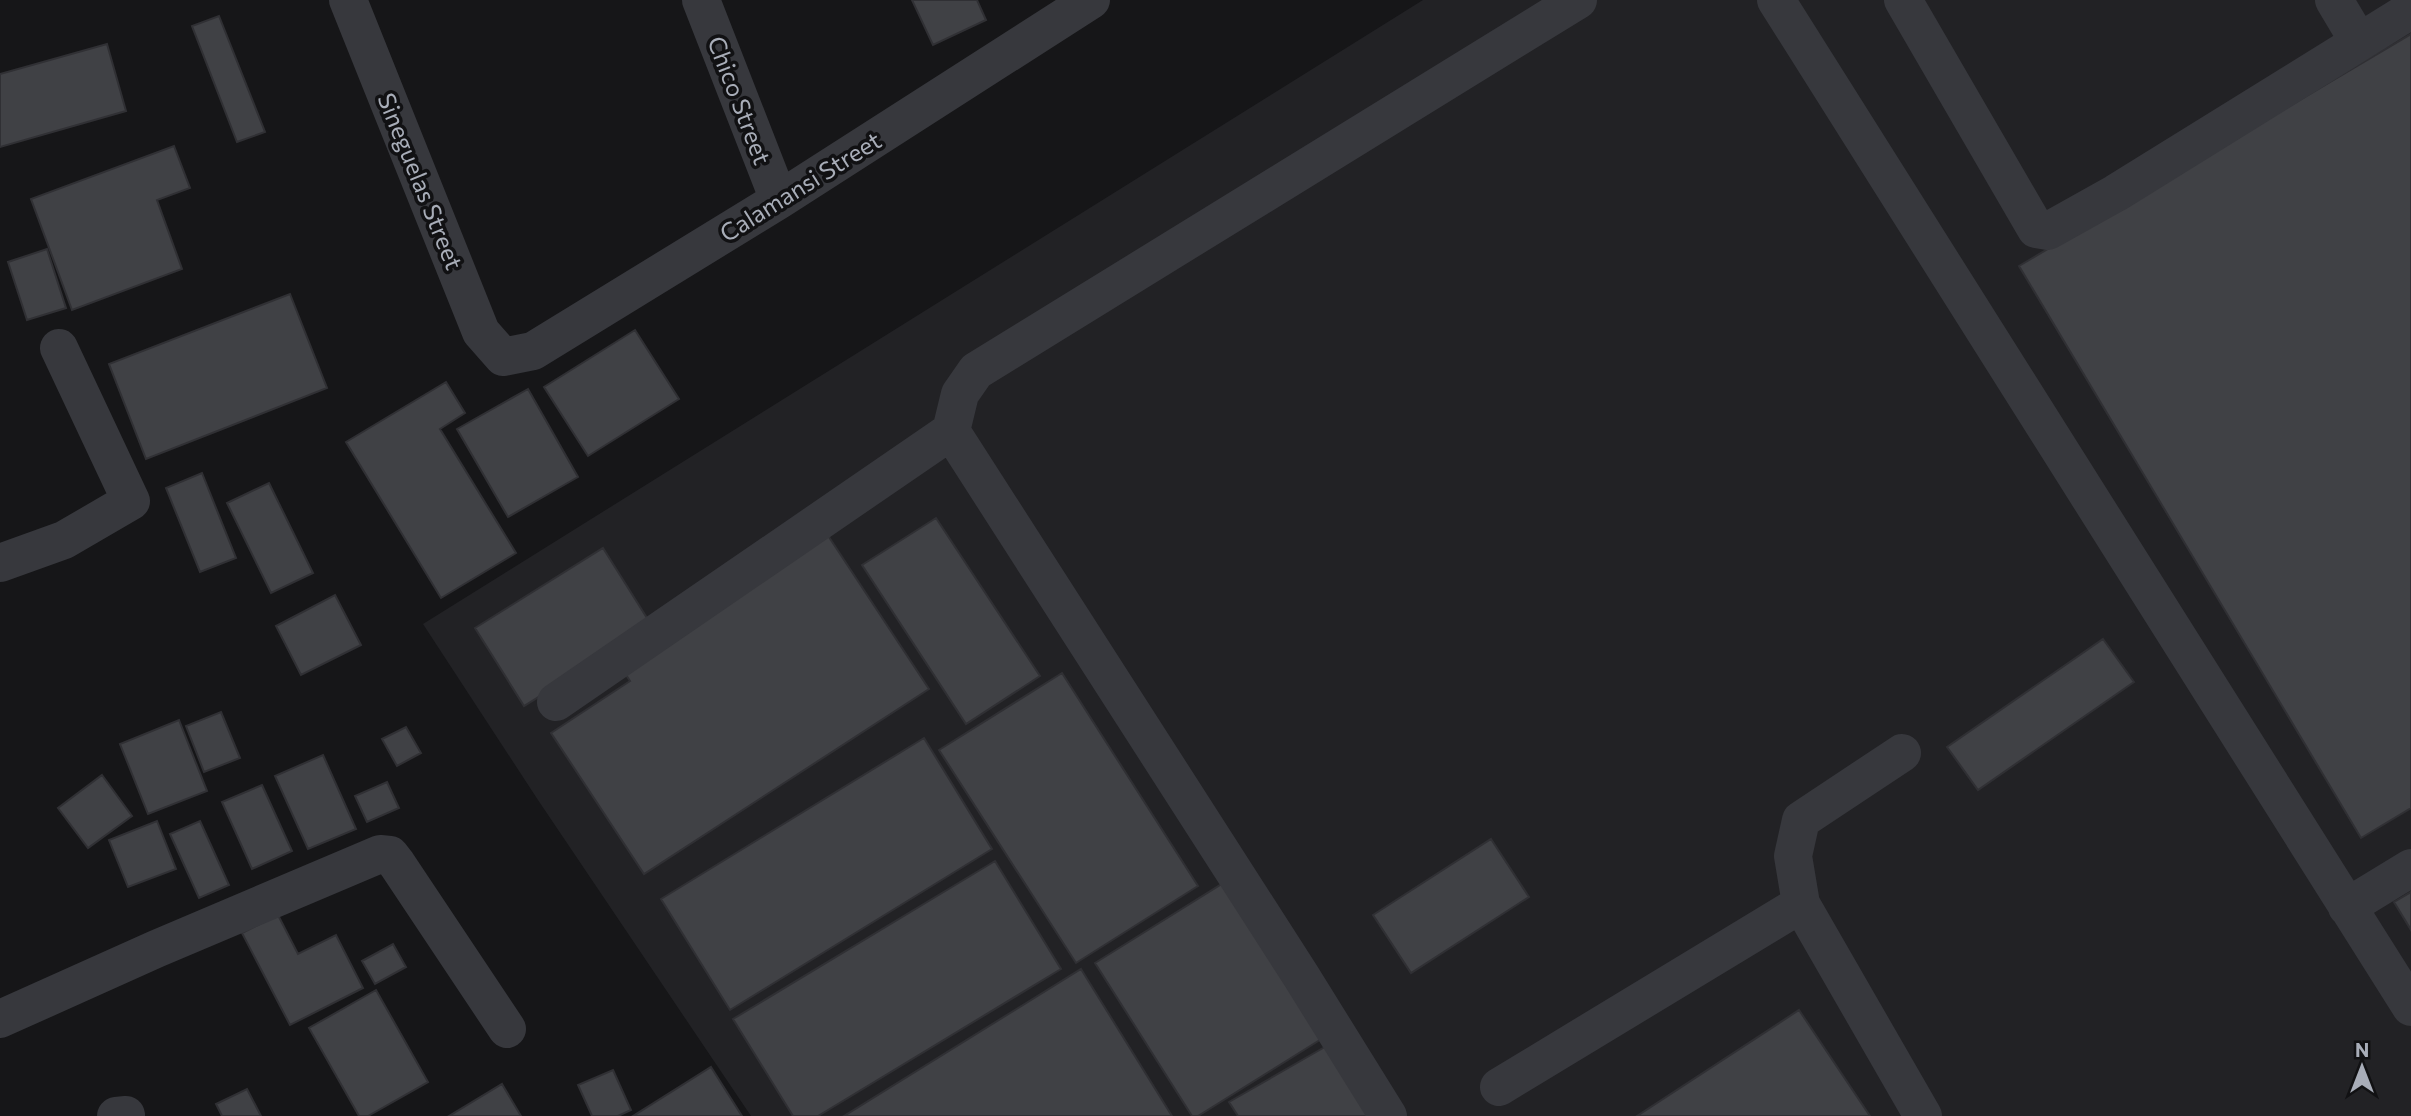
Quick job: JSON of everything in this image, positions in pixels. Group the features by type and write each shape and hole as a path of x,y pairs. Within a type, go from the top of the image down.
{"street":[{"name":"Sineguelas Street","path":"348,0 481,332 503,357"},
{"name":"Chico Street","path":"701,0 779,200"},
{"name":"Calamansi Street","path":"503,357 533,351 779,200 1091,0"},
{"path":"556,702 951,430 960,394 976,371 1578,0"},
{"path":"1776,0 2411,1007"},
{"path":"1903,0 2036,229 2048,231 2411,10"},
{"path":"2334,0 2359,42"},
{"path":"0,563 64,540 131,501 59,348"},
{"path":"951,430 1388,1116"},
{"path":"1902,753 1801,820 1793,856 1801,904 1923,1116"},
{"path":"0,1019 380,853 390,855 397,864 507,1029"},
{"path":"2347,907 2411,869"},
{"path":"1499,1087 1801,904"},
{"path":"116,1116 127,1115"}],"shaded area":[{"path":"1423,0 2411,0 2411,1116 751,1116 423,624"}],"building":[{"path":"912,0 977,0 986,20 933,45"},
{"path":"219,16 265,132 237,142 192,26"},
{"path":"2411,34 2411,808 2361,838 2019,266"},
{"path":"107,44 126,111 0,147 0,74"},
{"path":"174,146 190,188 157,200 182,269 72,310 31,199"},
{"path":"47,249 66,308 27,320 8,262"},
{"path":"290,294 327,388 146,459 109,364"},
{"path":"635,330 679,399 588,456 544,387"},
{"path":"446,382 465,413 440,429 516,553 441,598 346,442"},
{"path":"528,389 578,477 508,517 457,429"},
{"path":"202,473 236,558 200,572 166,488"},
{"path":"269,483 313,573 271,593 227,503"},
{"path":"936,518 1040,676 966,724 862,565"},
{"path":"825,531 929,689 644,874 551,733 630,681 619,664"},
{"path":"603,548 652,626 524,706 475,628"},
{"path":"335,595 361,645 301,675 276,626"},
{"path":"2103,639 2134,682 1978,790 1947,747"},
{"path":"1062,673 1198,886 1076,963 939,750"},
{"path":"221,712 240,758 204,772 186,726"},
{"path":"179,720 207,791 148,814 120,744"},
{"path":"406,727 421,753 397,766 382,739"},
{"path":"924,738 992,849 730,1010 661,899"},
{"path":"323,755 356,829 308,849 275,776"},
{"path":"102,775 132,816 88,848 58,808"},
{"path":"387,782 399,808 367,822 355,796"},
{"path":"262,785 292,851 252,869 222,802"},
{"path":"157,821 176,869 128,887 109,840"},
{"path":"200,821 229,885 199,898 170,834"},
{"path":"1491,839 1529,897 1411,973 1373,915"},
{"path":"995,861 1061,969 818,1116 793,1116 733,1019"},
{"path":"1225,882 1323,1038 1198,1116 1192,1116 1095,963"},
{"path":"2411,892 2411,930 2394,902"},
{"path":"278,915 298,954 336,935 363,988 290,1025 242,933"},
{"path":"393,944 406,967 375,984 362,961"},
{"path":"1081,969 1172,1116 844,1116"},
{"path":"376,990 428,1082 368,1116 359,1116 309,1028"},
{"path":"1799,1010 1870,1116 1637,1116"},
{"path":"1330,1044 1372,1116 1238,1116 1229,1102"},
{"path":"711,1067 742,1116 633,1116"},
{"path":"613,1070 631,1110 618,1116 592,1116 578,1085"},
{"path":"502,1084 521,1116 449,1116"},
{"path":"247,1089 261,1116 222,1116 216,1104"}]}
